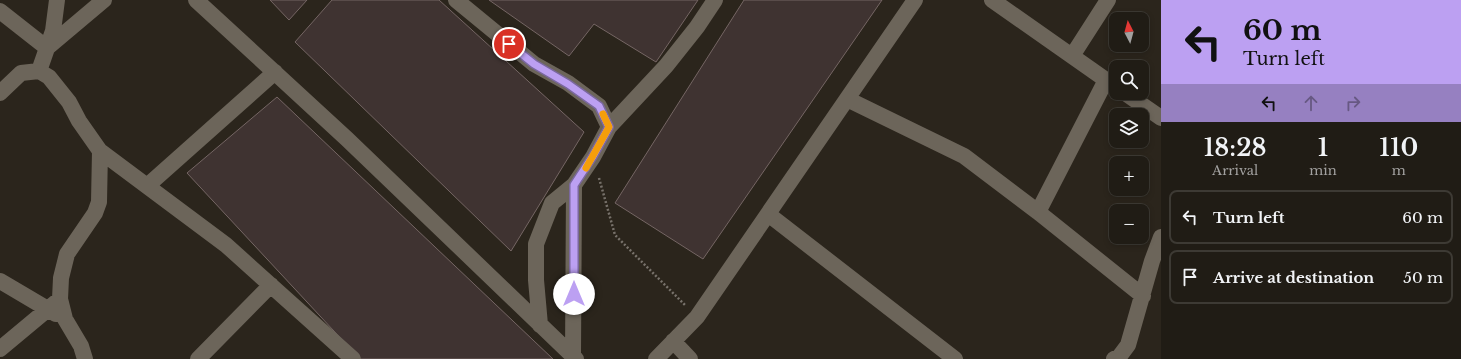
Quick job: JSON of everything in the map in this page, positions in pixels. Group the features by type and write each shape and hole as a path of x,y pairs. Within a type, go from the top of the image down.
{"street":[{"path":"39,71 53,31 57,0"},
{"path":"47,48 104,0"},
{"path":"196,0 347,139 574,358"},
{"path":"540,325 536,280 536,244 552,203 574,185 593,156 609,127 666,66 697,27 715,0"},
{"path":"656,359 697,317 915,0"},
{"path":"992,0 1109,82"},
{"path":"1072,56 1108,0"},
{"path":"460,2 534,64 568,84 599,106 609,127"},
{"path":"0,11 47,48"},
{"path":"0,93 21,74 39,71 49,77 69,102 79,121 100,151 226,245 352,359"},
{"path":"147,186 275,72"},
{"path":"1038,212 1109,87"},
{"path":"847,99 964,156 1038,212 1143,296"},
{"path":"1135,100 1161,118"},
{"path":"84,359 81,346 65,319 60,298 60,278 68,254 95,214 99,202 100,151"},
{"path":"574,185 574,358"},
{"path":"768,214 955,359"},
{"path":"1114,359 1119,357 1128,345 1152,261 1161,238"},
{"path":"0,282 65,319"},
{"path":"198,359 271,286"},
{"path":"0,349 60,298"},
{"path":"673,341 690,359"}],"path":[{"path":"593,156 615,235 697,317"}],"building":[{"path":"270,0 307,0 289,20"},
{"path":"332,0 439,0 584,132 511,251 295,42"},
{"path":"489,0 698,0 656,62 594,24 569,56"},
{"path":"744,0 882,0 703,259 615,203"},
{"path":"277,97 553,359 360,359 187,173"}],"slow traffic":[{"path":"586,168 609,127 603,114"}],"route":[{"path":"509,44 534,64 568,84 599,106 609,127 593,156 574,185 574,294"}]}
